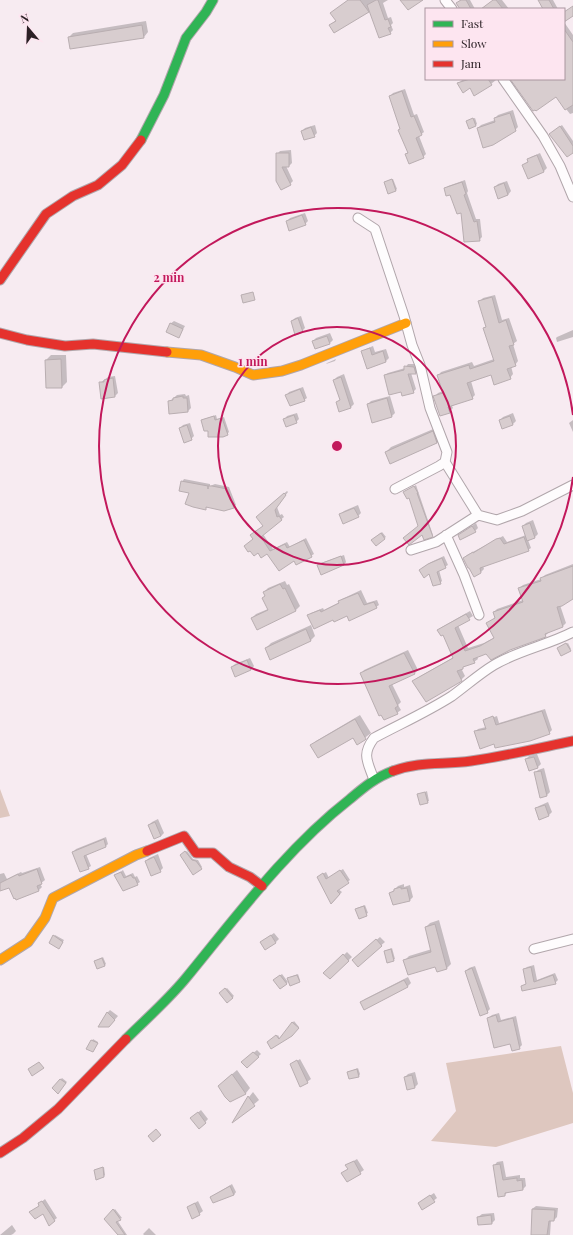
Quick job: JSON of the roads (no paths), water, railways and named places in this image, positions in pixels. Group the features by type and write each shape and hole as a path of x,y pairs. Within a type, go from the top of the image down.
{"street":[{"path":"0,280 46,214 73,196 98,185 127,159 144,135 164,95 186,38 206,12 213,0"},
{"path":"445,0 451,8"},
{"path":"504,80 543,136 560,166 573,197"},
{"path":"358,218 375,229 406,323 412,346 420,365 430,408 448,452 445,462 394,489"},
{"path":"0,333 27,340 65,346 93,344 201,354 235,367 253,376 282,371 302,365 406,323"},
{"path":"445,462 478,515 497,520 522,512 573,485"},
{"path":"411,550 436,542 478,515"},
{"path":"446,535 464,575 479,615"},
{"path":"374,780 366,754 367,746 374,738 442,702 494,665 510,657 549,644 573,632"},
{"path":"0,1153 23,1138 63,1104 184,980 262,886 304,839 332,813 374,780 407,766 429,763 470,761 573,741"},
{"path":"0,960 28,942 46,918 53,898 136,855 184,836 196,853 213,853 229,867 250,877 262,886"},
{"path":"534,949 573,939"}]}
